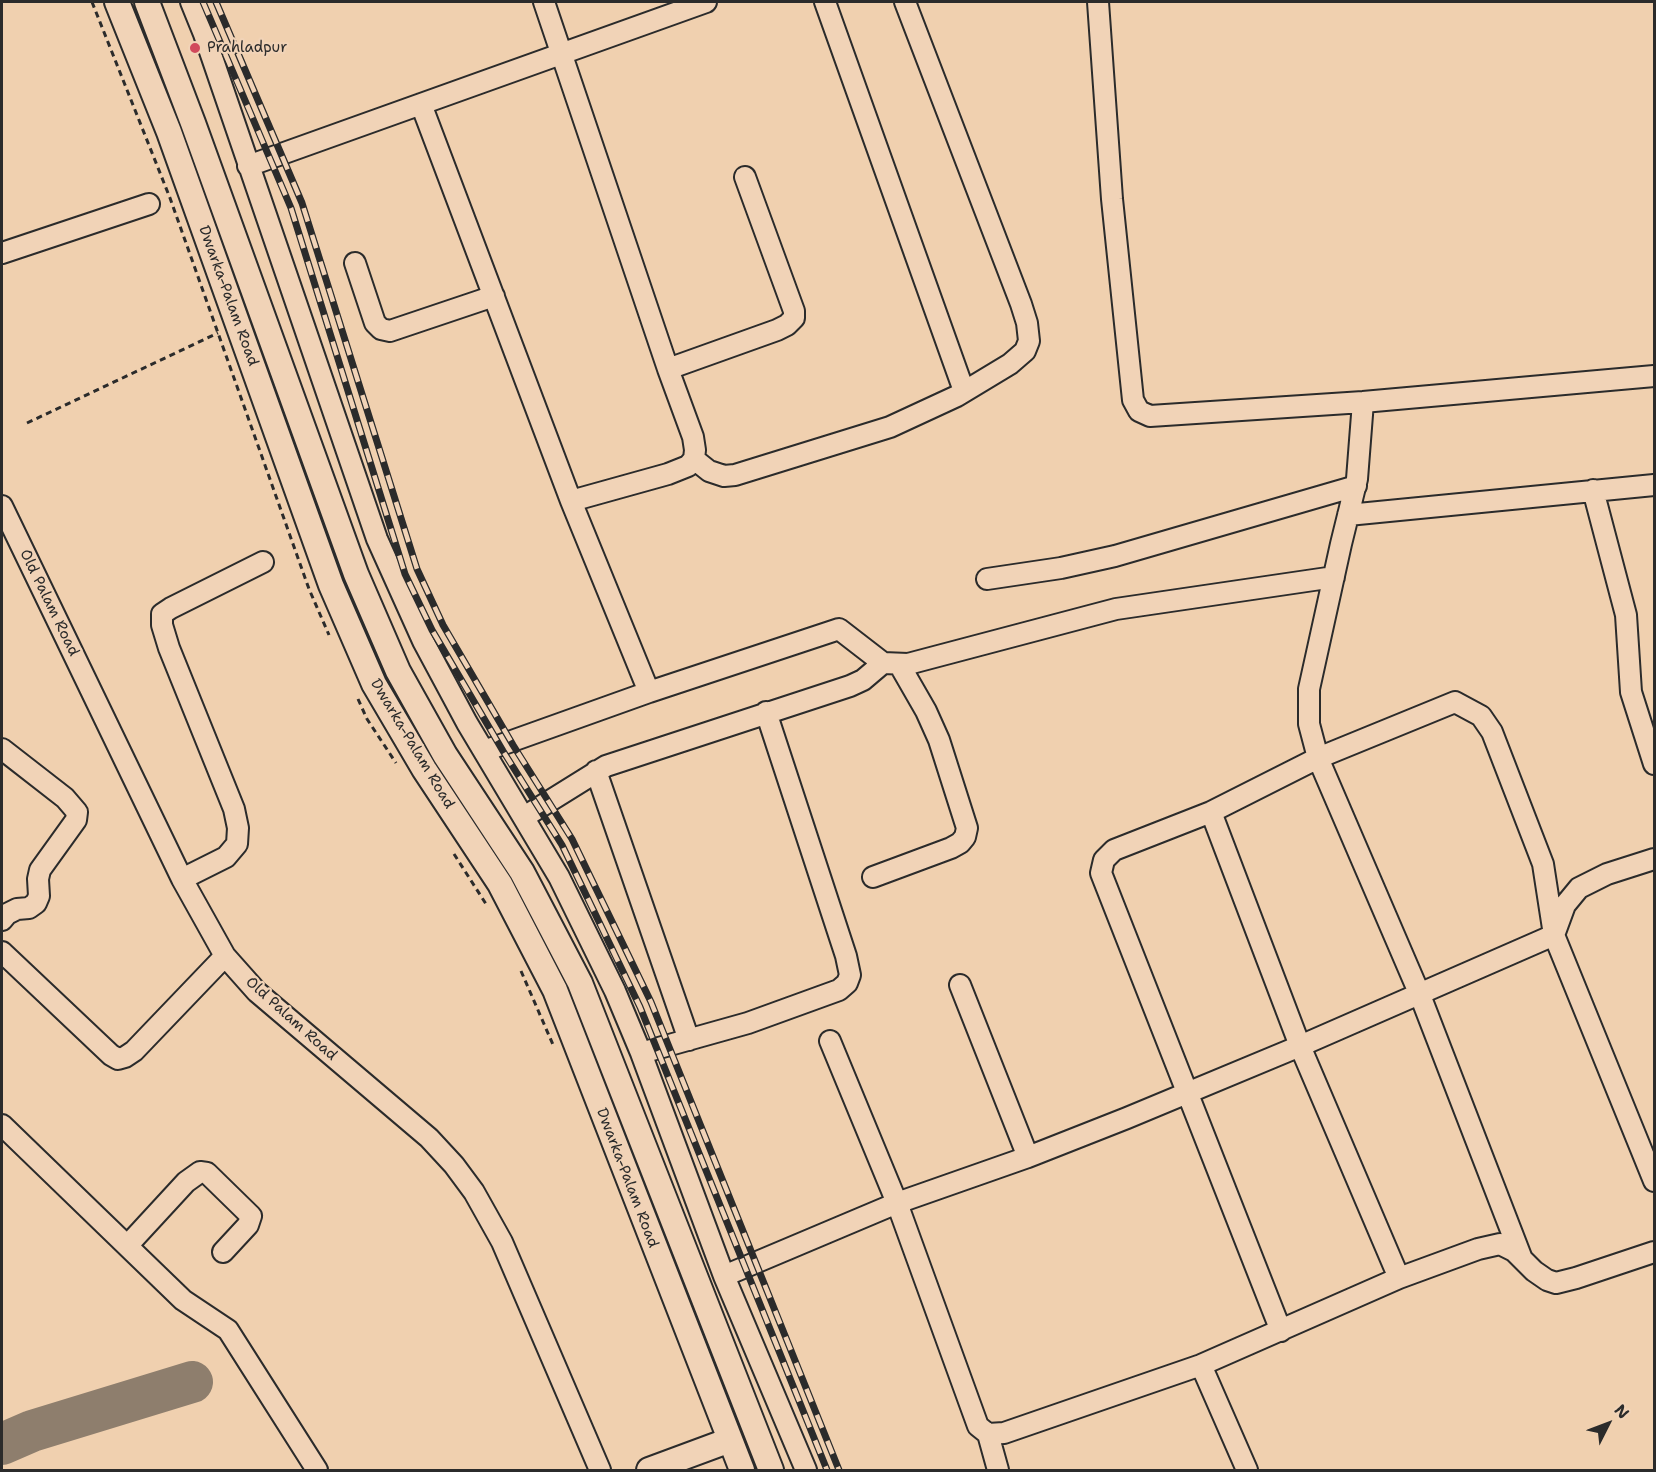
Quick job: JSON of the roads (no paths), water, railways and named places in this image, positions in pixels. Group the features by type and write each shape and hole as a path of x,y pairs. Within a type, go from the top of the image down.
{"main road":[{"name":"Dwarka-Palam Road","path":"117,2 172,142 335,595 374,684 424,769 500,884 555,990 742,1470"},
{"name":"Dwarka-Palam Road","path":"147,2 203,150 356,574 398,671 446,755 522,872 580,983 771,1470"},
{"path":"649,1470 730,1440"}],"street":[{"path":"191,2 314,351 377,539 423,640 483,751 559,877 615,991 641,1053 724,1276 806,1470"},
{"path":"544,2 693,437 694,459 688,466 668,474 571,501"},
{"path":"248,166 706,2"},
{"path":"825,2 964,391"},
{"path":"694,459 708,471 724,476 735,475 890,427 964,391 1010,364 1024,351 1029,341 1027,323 905,2"},
{"path":"1098,2 1112,199 1133,400 1139,411 1150,416 1363,402 1654,376"},
{"path":"421,104 571,501 649,692"},
{"path":"668,369 777,330 794,318 794,311 745,177"},
{"path":"2,253 149,204"},
{"path":"355,263 375,323 381,329 390,332 494,296"},
{"path":"1363,402 1356,486 1310,689 1309,724 1318,758 1420,995 1522,1259"},
{"path":"987,579 1061,568 1114,556 1356,486"},
{"path":"1348,515 1654,486"},
{"path":"1593,490 1626,615 1630,692 1654,764"},
{"name":"Old Palam Road","path":"2,506 182,879 225,956 257,992 429,1138 468,1183 502,1242 600,1470"},
{"path":"182,879 226,857 237,844 238,828 234,809 169,648 162,625 162,614 263,562"},
{"path":"524,817 596,771 626,758 850,686 891,663 909,664 1116,609 1334,577"},
{"path":"483,751 649,692 838,629 891,663 926,711 939,740 967,828 965,837 951,848 873,877"},
{"path":"1281,1331 1101,873 1104,860 1114,850 1211,812 1318,758 1455,702 1481,716 1492,732 1543,864 1554,935 1654,1181"},
{"path":"641,1053 748,1023 839,990 847,983 850,975 846,956 766,712"},
{"path":"2,749 65,798 77,812 76,820 40,870 39,896 36,903 29,908 17,909 7,914 2,920"},
{"path":"596,771 688,1040"},
{"path":"1211,812 1300,1046 1399,1278"},
{"path":"724,1276 897,1203 1028,1157 1300,1046 1554,935 1565,905 1579,888 1606,874 1654,859"},
{"path":"2,952 111,1055 118,1059 134,1051 225,956"},
{"path":"960,985 1028,1157"},
{"path":"830,1041 897,1203 978,1426 988,1434 998,1470"},
{"path":"2,1125 183,1300 228,1330 317,1470"},
{"path":"127,1246 186,1182 200,1172 207,1173 213,1178 250,1216 248,1225 223,1252"},
{"path":"988,1434 1004,1433 1201,1365 1399,1278 1478,1249 1500,1244 1514,1251 1540,1275 1556,1283 1654,1252"},
{"path":"1201,1365 1247,1470"}],"railway":[{"path":"203,2 291,208 405,574 432,630 503,751 562,845 640,1007 827,1470"},
{"path":"216,2 302,203 417,569 443,625 513,745 572,839 651,1002 839,1470"}],"place":[{"name":"Prahladpur","path":"195,48"}]}
